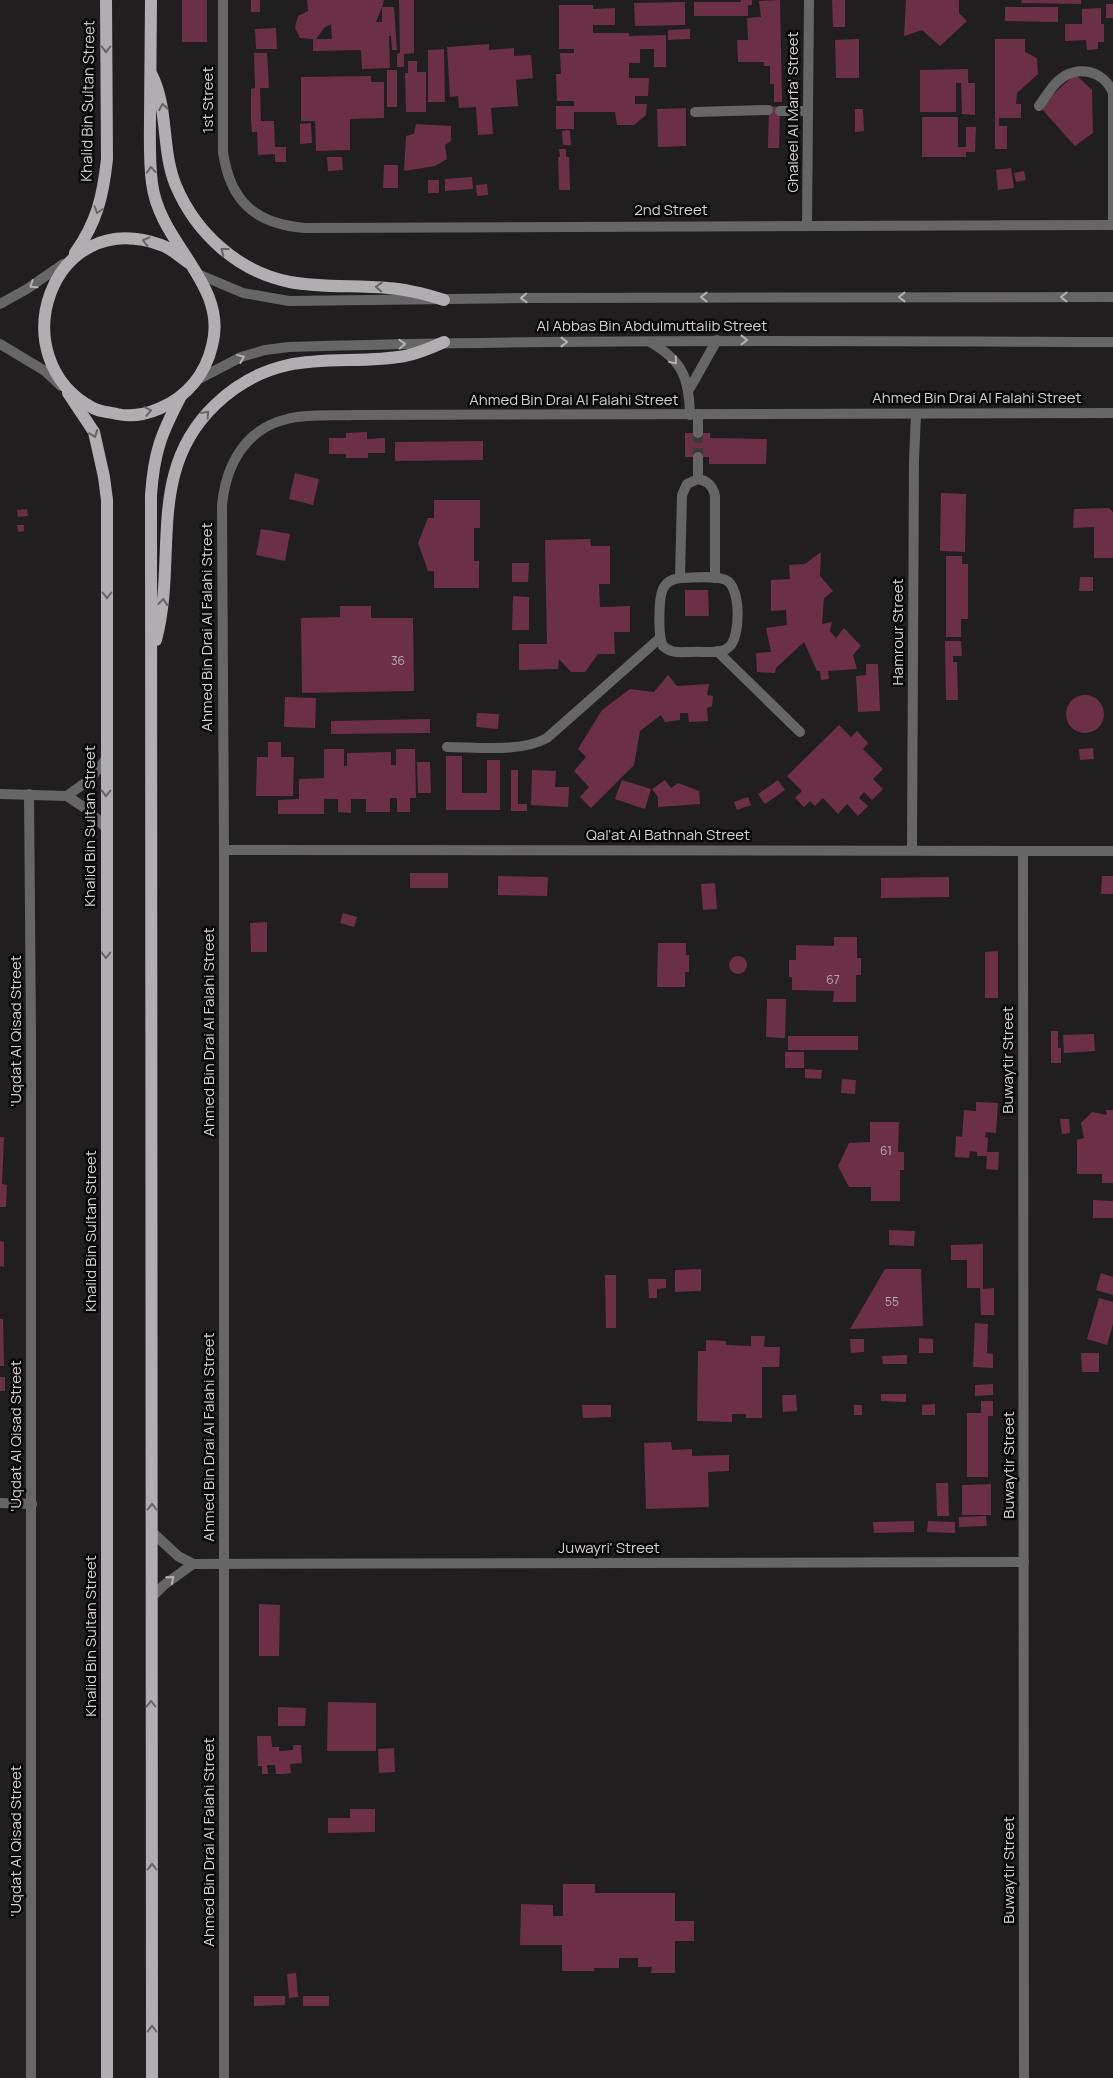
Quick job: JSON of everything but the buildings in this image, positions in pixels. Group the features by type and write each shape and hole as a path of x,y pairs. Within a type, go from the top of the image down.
{"main road":[{"name":"Khalid Bin Sultan Street","path":"74,255 88,235 98,210 104,185 107,159 106,0"},
{"path":"152,0 150,70 152,185 160,213 209,294 213,308 214,338 208,360 197,380 181,396 154,411 124,415 94,409 64,390 46,364 39,338 39,311 48,286 64,264 74,255 101,241 133,238 163,245 189,263"},
{"path":"150,70 161,99 168,159 175,184 186,208 201,229 220,248 240,263 289,282 407,290 444,300"},
{"path":"151,667 162,613 169,495 172,480 182,450 208,412 225,395 244,382 265,372 288,365 405,356 444,342"},
{"name":"Khalid Bin Sultan Street","path":"64,390 84,415 94,432 107,500 107,2078"},
{"path":"152,2078 151,495 153,468 158,443 181,396"}],"street":[{"name":"1st Street","path":"223,0 223,152 225,168 238,198"},
{"name":"Ghaleel Al Marfa' Street","path":"807,225 809,0"},
{"path":"1039,106 1060,79 1072,74 1088,72 1101,75 1110,84 1113,93 1113,224"},
{"path":"695,112 768,110"},
{"path":"780,111 808,111"},
{"name":"2nd Street","path":"238,198 252,211 268,221 286,226 305,228 1113,224"},
{"path":"0,304 27,289 64,264"},
{"name":"Al Abbas Bin Abdulmuttalib Street","path":"198,274 243,293 289,301 540,298 1113,297"},
{"name":"Al Abbas Bin Abdulmuttalib Street","path":"197,380 241,357 265,350 290,346 444,342 650,342 717,340 1113,342"},
{"name":"Ahmed Bin Drai Al Falahi Street","path":"690,388 717,340"},
{"name":"Ahmed Bin Drai Al Falahi Street","path":"650,342 674,361 690,388 694,415"},
{"path":"0,344 39,367 64,390"},
{"name":"Ahmed Bin Drai Al Falahi Street","path":"224,2078 224,850 222,504 224,485 230,467 240,450 254,436 270,425 288,418 353,415 1113,413"},
{"name":"Hamrour Street","path":"912,850 914,460 916,414"},
{"path":"694,415 698,433"},
{"path":"698,457 698,479"},
{"path":"680,578 682,495 687,484 698,479 710,484 714,490 715,578"},
{"path":"680,578 715,578 730,582 736,590 736,637 727,649 717,651 669,651 663,646 660,638 660,600 662,589 670,581 680,578"},
{"path":"447,747 516,747 537,744 660,638"},
{"path":"717,651 800,732"},
{"path":"67,796 90,779 107,758"},
{"path":"0,794 67,796 88,810 106,828"},
{"name":"'Uqdat Al Qisad Street","path":"30,794 31,2078"},
{"name":"Qal'at Al Bathnah Street","path":"224,850 1113,851"},
{"name":"Buwaytir Street","path":"1023,852 1024,2078"},
{"path":"0,1503 32,1504"},
{"path":"151,1598 164,1585 194,1564 178,1556 152,1532"},
{"name":"Juwayri' Street","path":"194,1564 1024,1562"}],"tunnel":[{"path":"698,433 698,457"}]}
